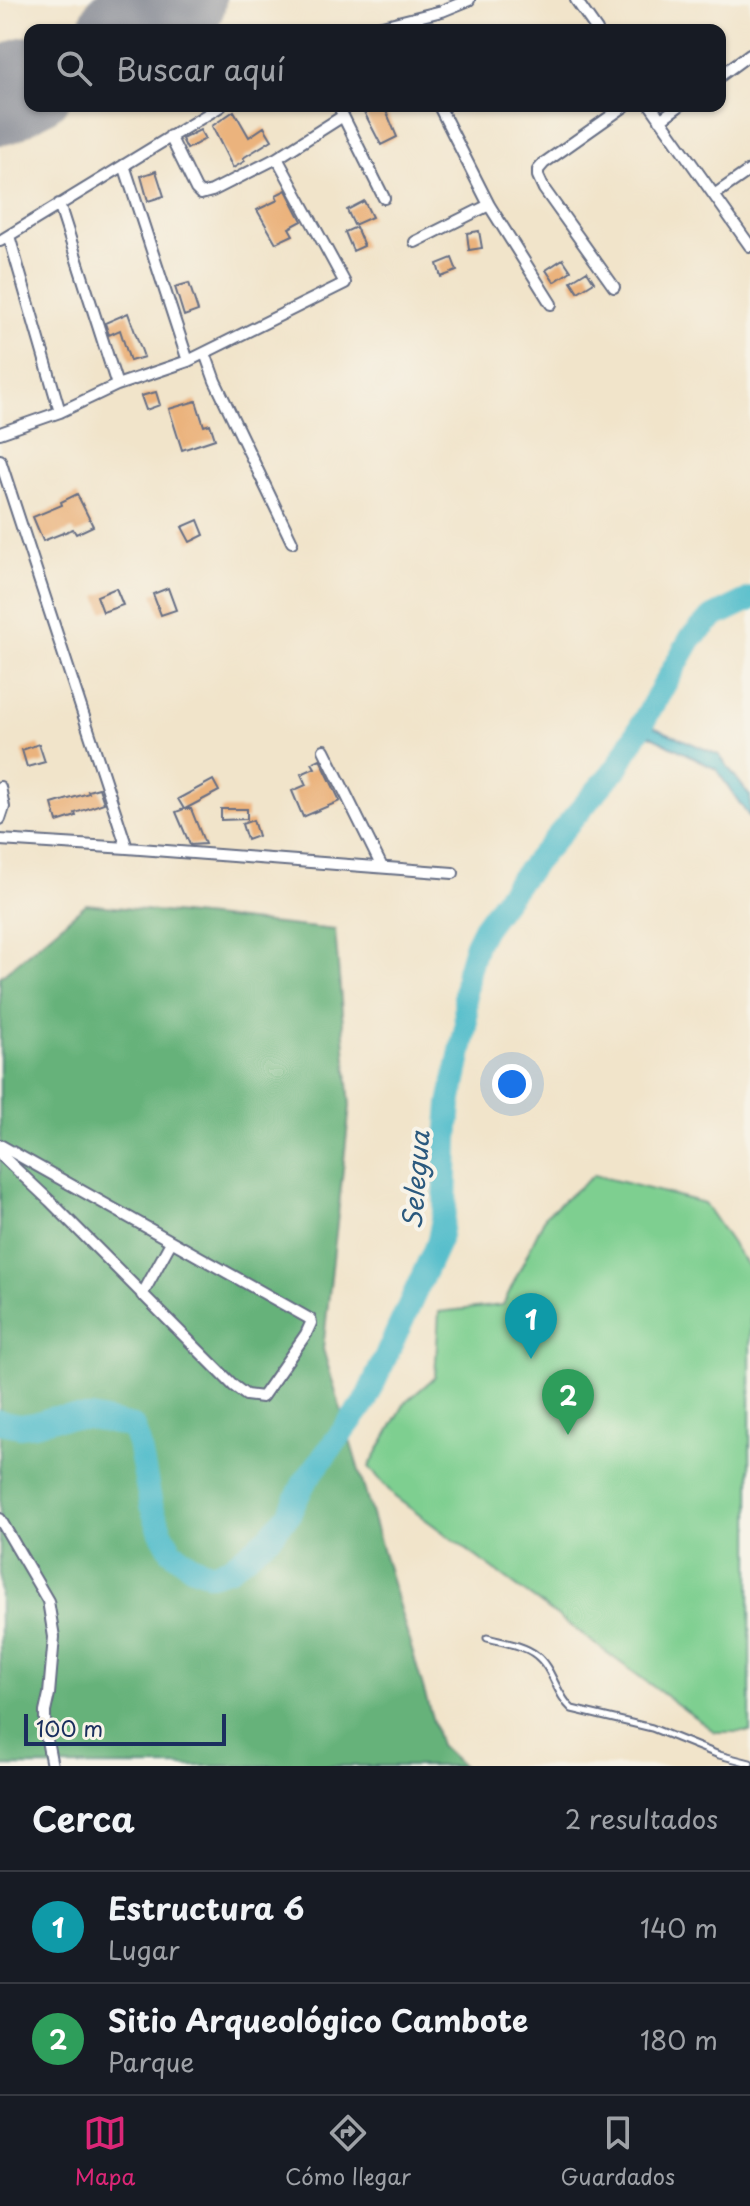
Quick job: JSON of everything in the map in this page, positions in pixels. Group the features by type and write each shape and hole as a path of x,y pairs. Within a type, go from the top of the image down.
{"street":[{"path":"405,24 469,0"},
{"path":"576,0 593,24"},
{"path":"726,72 750,54"},
{"path":"60,412 4,238 211,112"},
{"path":"170,136 201,194 277,158 340,112"},
{"path":"341,112 384,198"},
{"path":"442,112 489,205 551,304"},
{"path":"614,287 544,189 538,170 616,112"},
{"path":"655,112 750,246"},
{"path":"660,120 671,112"},
{"path":"0,433 60,412 117,385 188,361 345,283 277,158"},
{"path":"124,165 188,361"},
{"path":"714,195 750,170"},
{"path":"59,204 117,385"},
{"path":"415,242 489,205"},
{"path":"205,353 215,381 292,542"},
{"path":"0,460 127,848"},
{"path":"324,750 382,867"},
{"path":"0,787 4,807 0,819"},
{"path":"0,840 453,873"},
{"path":"0,1145 310,1319 306,1334 262,1397 246,1395 234,1386 0,1154"},
{"path":"142,1295 171,1242"},
{"path":"0,1519 48,1601 54,1637 45,1730 52,1766"}],"lane":[{"path":"487,1638 539,1657 572,1709 652,1728 719,1755 750,1763"}],"green space":[{"path":"86,904 335,930 350,1106 323,1349 440,1745 462,1766 0,1766 0,977"},
{"path":"594,1175 704,1203 750,1270 750,1732 715,1732 395,1497 369,1467 405,1403 435,1377 439,1312 503,1305 546,1215"}],"water":[{"path":"644,723 719,755 750,796 750,818 716,769 640,730"}],"building":[{"path":"235,112 249,137 264,127 272,140 233,168 212,126"},
{"path":"364,112 387,112 397,137 381,145"},
{"path":"200,130 205,139 187,149 182,139"},
{"path":"156,171 164,196 148,201 141,176"},
{"path":"286,190 302,221 289,228 293,235 276,243 257,210 278,200 276,195"},
{"path":"364,201 372,217 354,225 347,210"},
{"path":"356,227 364,246 353,251 345,232"},
{"path":"479,231 482,248 469,250 467,233"},
{"path":"452,258 457,271 441,277 437,264"},
{"path":"563,259 571,271 554,282 546,270"},
{"path":"587,271 594,282 578,292 571,281"},
{"path":"189,283 198,311 184,316 175,287"},
{"path":"128,313 144,357 130,361 120,330 109,335 105,323"},
{"path":"156,392 160,405 146,410 141,396"},
{"path":"196,401 204,426 210,424 215,439 182,450 169,409"},
{"path":"77,494 93,526 76,534 73,529 43,541 33,517 62,505 61,502"},
{"path":"198,520 204,535 190,542 182,527"},
{"path":"116,588 123,605 103,612 97,596"},
{"path":"168,588 176,610 161,615 153,594"},
{"path":"39,744 45,762 27,767 22,750"},
{"path":"320,759 340,801 303,817 292,791 306,785 301,774 315,768 312,763"},
{"path":"213,780 219,791 185,809 191,809 205,844 190,845 176,812 184,809 178,799"},
{"path":"99,788 104,803 57,822 52,804"},
{"path":"221,809 247,809 247,819 221,820"},
{"path":"253,820 258,836 247,840 242,824"}],"waterway":[{"name":"Selegua","path":"0,1422 20,1426 54,1418 91,1418 133,1427 151,1505 161,1532 171,1550 191,1566 211,1574 230,1568 268,1538 289,1514 304,1483 365,1402 439,1240 445,1208 450,1104 466,1027 468,971 484,928 518,882 618,766 691,638 713,617 750,599"}],"runway":[{"path":"136,24 180,0"},
{"path":"0,99 24,85"}],"place":[{"name":"Estructura 6","path":"531,1359"},
{"name":"Sitio Arqueológico Cambote","path":"568,1435"}]}
